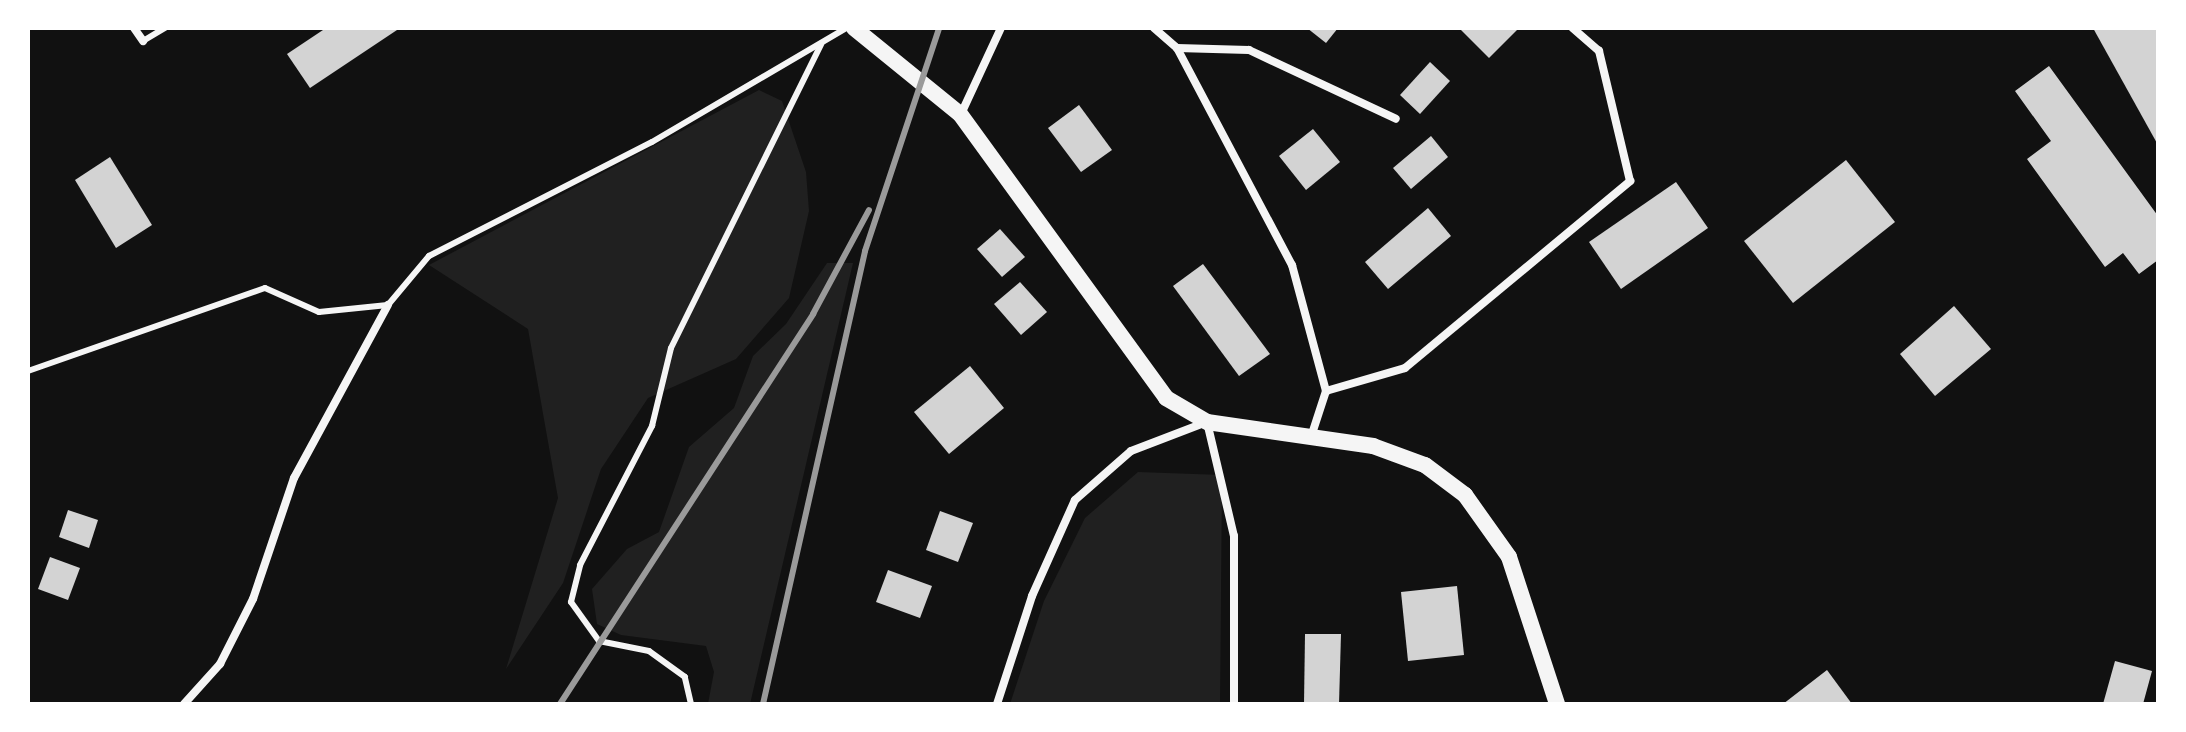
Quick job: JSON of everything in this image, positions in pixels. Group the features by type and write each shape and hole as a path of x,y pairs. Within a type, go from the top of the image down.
{"main road":[{"path":"854,28 960,114 1166,398 1207,422 1373,446 1425,465 1465,495 1509,557 1557,704"}],"street":[{"path":"134,28 143,41"},
{"path":"960,114 1001,28"},
{"path":"1154,28 1177,48 1292,265 1326,391 1310,438"},
{"path":"1326,391 1405,368 1630,181 1599,51 1573,28"},
{"path":"1177,48 1249,50 1396,119"},
{"path":"184,704 220,664 240,625 294,478 388,305"},
{"path":"997,704 1032,596 1075,500 1131,451 1207,422 1234,536 1234,704"}],"lane":[{"path":"143,41 165,28"},
{"path":"28,371 265,288 319,312 388,305 429,256 846,28"},
{"path":"691,704 685,677 649,651 599,641 571,602 580,565 652,426 671,348 821,44"}],"shaded area":[{"path":"759,90 782,101 806,172 809,211 789,298 736,359 648,398 601,469 563,583 506,669 558,498 528,329 429,265"},
{"path":"827,263 853,263 750,704 708,704 714,672 706,646 621,635 597,624 592,589 627,549 659,532 689,447 734,408 753,356 786,324"},
{"path":"1138,472 1222,475 1220,704 1010,704 1044,601 1085,518"}],"building":[{"path":"326,28 400,28 310,88 287,54"},
{"path":"1307,28 1338,28 1326,43"},
{"path":"1459,28 1516,28 1517,30 1489,58"},
{"path":"2093,28 2158,28 2158,145"},
{"path":"1430,62 1450,81 1420,114 1400,95"},
{"path":"2049,66 2158,216 2158,260 2139,274 2123,253 2105,267 2027,159 2051,141 2015,91"},
{"path":"1079,105 1112,150 1081,172 1048,128"},
{"path":"1313,129 1340,162 1306,190 1279,156"},
{"path":"1431,136 1448,157 1411,189 1393,168"},
{"path":"110,157 152,225 116,248 75,180"},
{"path":"1846,160 1895,222 1793,303 1744,241"},
{"path":"1676,182 1708,228 1621,289 1589,242"},
{"path":"1428,208 1451,236 1388,289 1365,262"},
{"path":"1000,229 1025,257 1002,277 977,249"},
{"path":"1203,264 1270,354 1239,376 1173,286"},
{"path":"1020,282 1047,312 1021,335 994,304"},
{"path":"1954,306 1991,349 1935,396 1900,354"},
{"path":"970,366 1004,408 949,454 914,412"},
{"path":"68,510 98,520 89,548 59,537"},
{"path":"940,511 973,523 958,562 926,550"},
{"path":"50,557 80,568 68,600 38,589"},
{"path":"888,570 932,586 920,618 876,602"},
{"path":"1457,586 1464,655 1408,661 1401,592"},
{"path":"1305,634 1341,634 1339,704 1304,704"},
{"path":"2115,661 2152,671 2143,704 2103,704"},
{"path":"1827,670 1852,704 1783,704"}],"railway":[{"path":"763,704 865,251 939,28"},
{"path":"560,704 813,314 869,210"}]}
